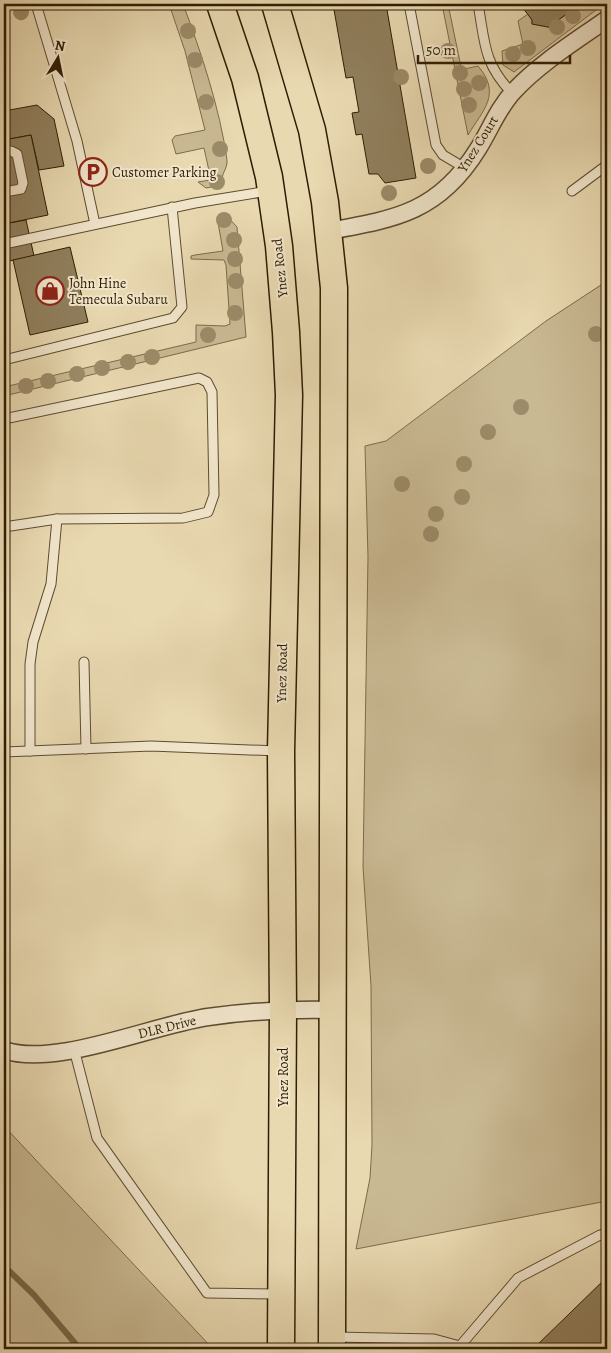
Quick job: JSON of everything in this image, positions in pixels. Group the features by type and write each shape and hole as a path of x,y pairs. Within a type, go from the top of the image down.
{"main road":[{"name":"Ynez Road","path":"220,4 245,78 270,191 283,289 289,395 281,751 283,1009 281,1349"},
{"path":"275,4 312,130 328,231 334,288 332,1343"}],"street":[{"name":"Ynez Court","path":"328,231 366,225 412,212 433,201 450,186 465,168 478,149 501,107 512,93 530,76 607,19"},
{"name":"DLR Drive","path":"4,1050 19,1056 56,1054 207,1017 283,1009 334,1010"}],"lane":[{"path":"36,4 77,141 95,224"},
{"path":"409,4 436,145 443,155 465,168"},
{"path":"478,4 486,53 492,69 512,93"},
{"path":"4,152 11,151 16,154 23,183 21,189 4,192"},
{"path":"572,191 607,165"},
{"path":"4,244 172,207 270,191"},
{"path":"4,360 174,318 182,307 172,207"},
{"path":"4,420 199,378 207,382 212,392 214,495 208,512 183,518 57,519 4,527"},
{"path":"30,751 30,664 33,642 51,584 57,519"},
{"path":"84,662 86,749"},
{"path":"4,752 151,746 281,751"},
{"path":"74,1049 97,1138 207,1293 281,1294"},
{"path":"460,1346 518,1278 607,1233"},
{"path":"332,1343 434,1339 471,1349"}],"shaded area":[{"path":"4,4 21,4 24,19 20,20 17,17 13,6 4,9"},
{"path":"169,4 183,4 209,81 220,121 227,160 222,185 206,188 198,182 211,180 204,148 176,154 172,140 175,136 205,130 185,51"},
{"path":"442,4 448,4 461,67 464,69 478,66 489,85 488,102 468,135"},
{"path":"581,4 604,4 514,72 503,65 502,51 523,44 518,21 528,14 532,24 553,27 554,23"},
{"path":"225,214 237,227 246,337 4,396 4,387 196,342 196,325 225,326 230,324 226,265 224,260 191,259 191,256 195,255 223,251 217,217"},
{"path":"607,281 607,1201 356,1249 370,1178 372,1145 371,986 363,867 368,557 365,446 386,441 546,321"},
{"path":"4,1126 213,1349 4,1349"}],"building":[{"path":"333,4 386,4 416,178 385,183 378,174 369,174 362,134 356,135 352,113 359,112 353,77 346,78"},
{"path":"520,4 581,4 554,23 553,28 532,24 532,20"},
{"path":"37,105 54,119 64,166 39,170 31,135 4,140 4,111"},
{"path":"31,135 48,215 4,224 4,140"},
{"path":"26,220 34,256 4,262 4,224"},
{"name":"John Hine Temecula Subaru","path":"70,247 88,322 30,335 13,260"},
{"path":"606,1278 607,1349 533,1349"}],"waterway":[{"path":"4,1266 34,1295 80,1349"}],"place":[{"name":"Customer Parking","path":"93,172"},
{"name":"John Hine Temecula Subaru","path":"50,291"}]}
